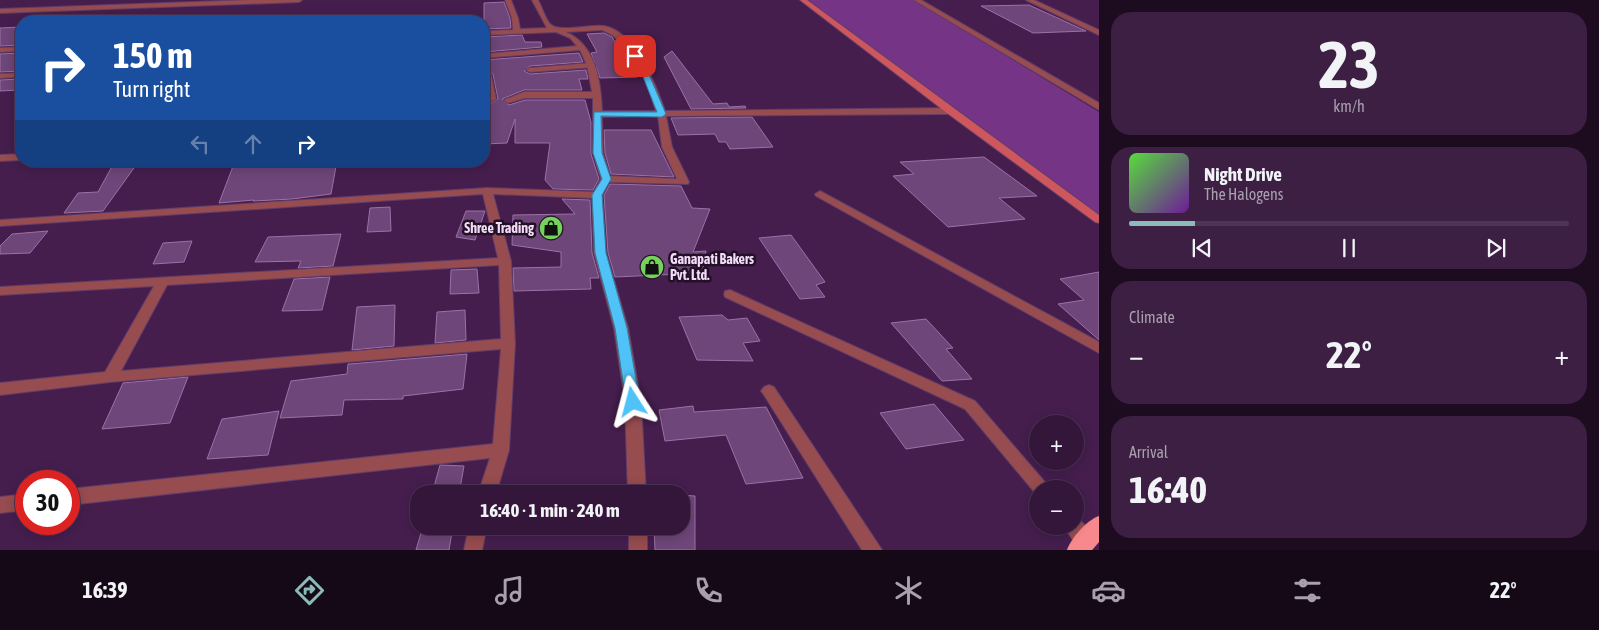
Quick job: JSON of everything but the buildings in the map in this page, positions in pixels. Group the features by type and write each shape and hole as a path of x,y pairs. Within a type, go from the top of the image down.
{"street":[{"path":"0,10 299,0"},
{"path":"508,0 515,18 517,32"},
{"path":"536,0 548,26 572,37 583,48 591,65 597,95 598,153 606,179 597,195 600,253 621,328 633,402 637,485"},
{"path":"803,0 1099,220"},
{"path":"917,0 1099,107"},
{"path":"1028,0 1099,32"},
{"path":"490,33 610,29 641,63 662,114 666,147 684,182 606,179"},
{"path":"490,56 583,48"},
{"path":"0,50 15,49"},
{"path":"530,70 591,65"},
{"path":"0,76 15,75"},
{"path":"508,100 524,95 597,95"},
{"path":"597,114 950,111"},
{"path":"0,158 15,157"},
{"path":"0,223 487,191 597,195"},
{"path":"487,191 505,261 508,343 502,450 490,485"},
{"path":"820,194 1099,348"},
{"path":"0,291 505,261"},
{"path":"110,377 163,281"},
{"path":"730,294 970,404 1034,480"},
{"path":"0,388 508,343"},
{"path":"769,392 873,550"},
{"path":"80,496 502,450"},
{"path":"0,504 15,503"},
{"path":"473,550 476,535"},
{"path":"638,535 638,550"}],"shaded area":[{"path":"807,0 914,0 1099,112 1099,217"}],"place":[{"name":"Shree Trading","path":"551,228"},
{"name":"Ganapati Bakers Pvt. Ltd.","path":"652,267"}],"route":[{"path":"633,402 621,328 600,253 597,195 606,179 598,153 597,114 662,114 641,63 635,56"}]}
